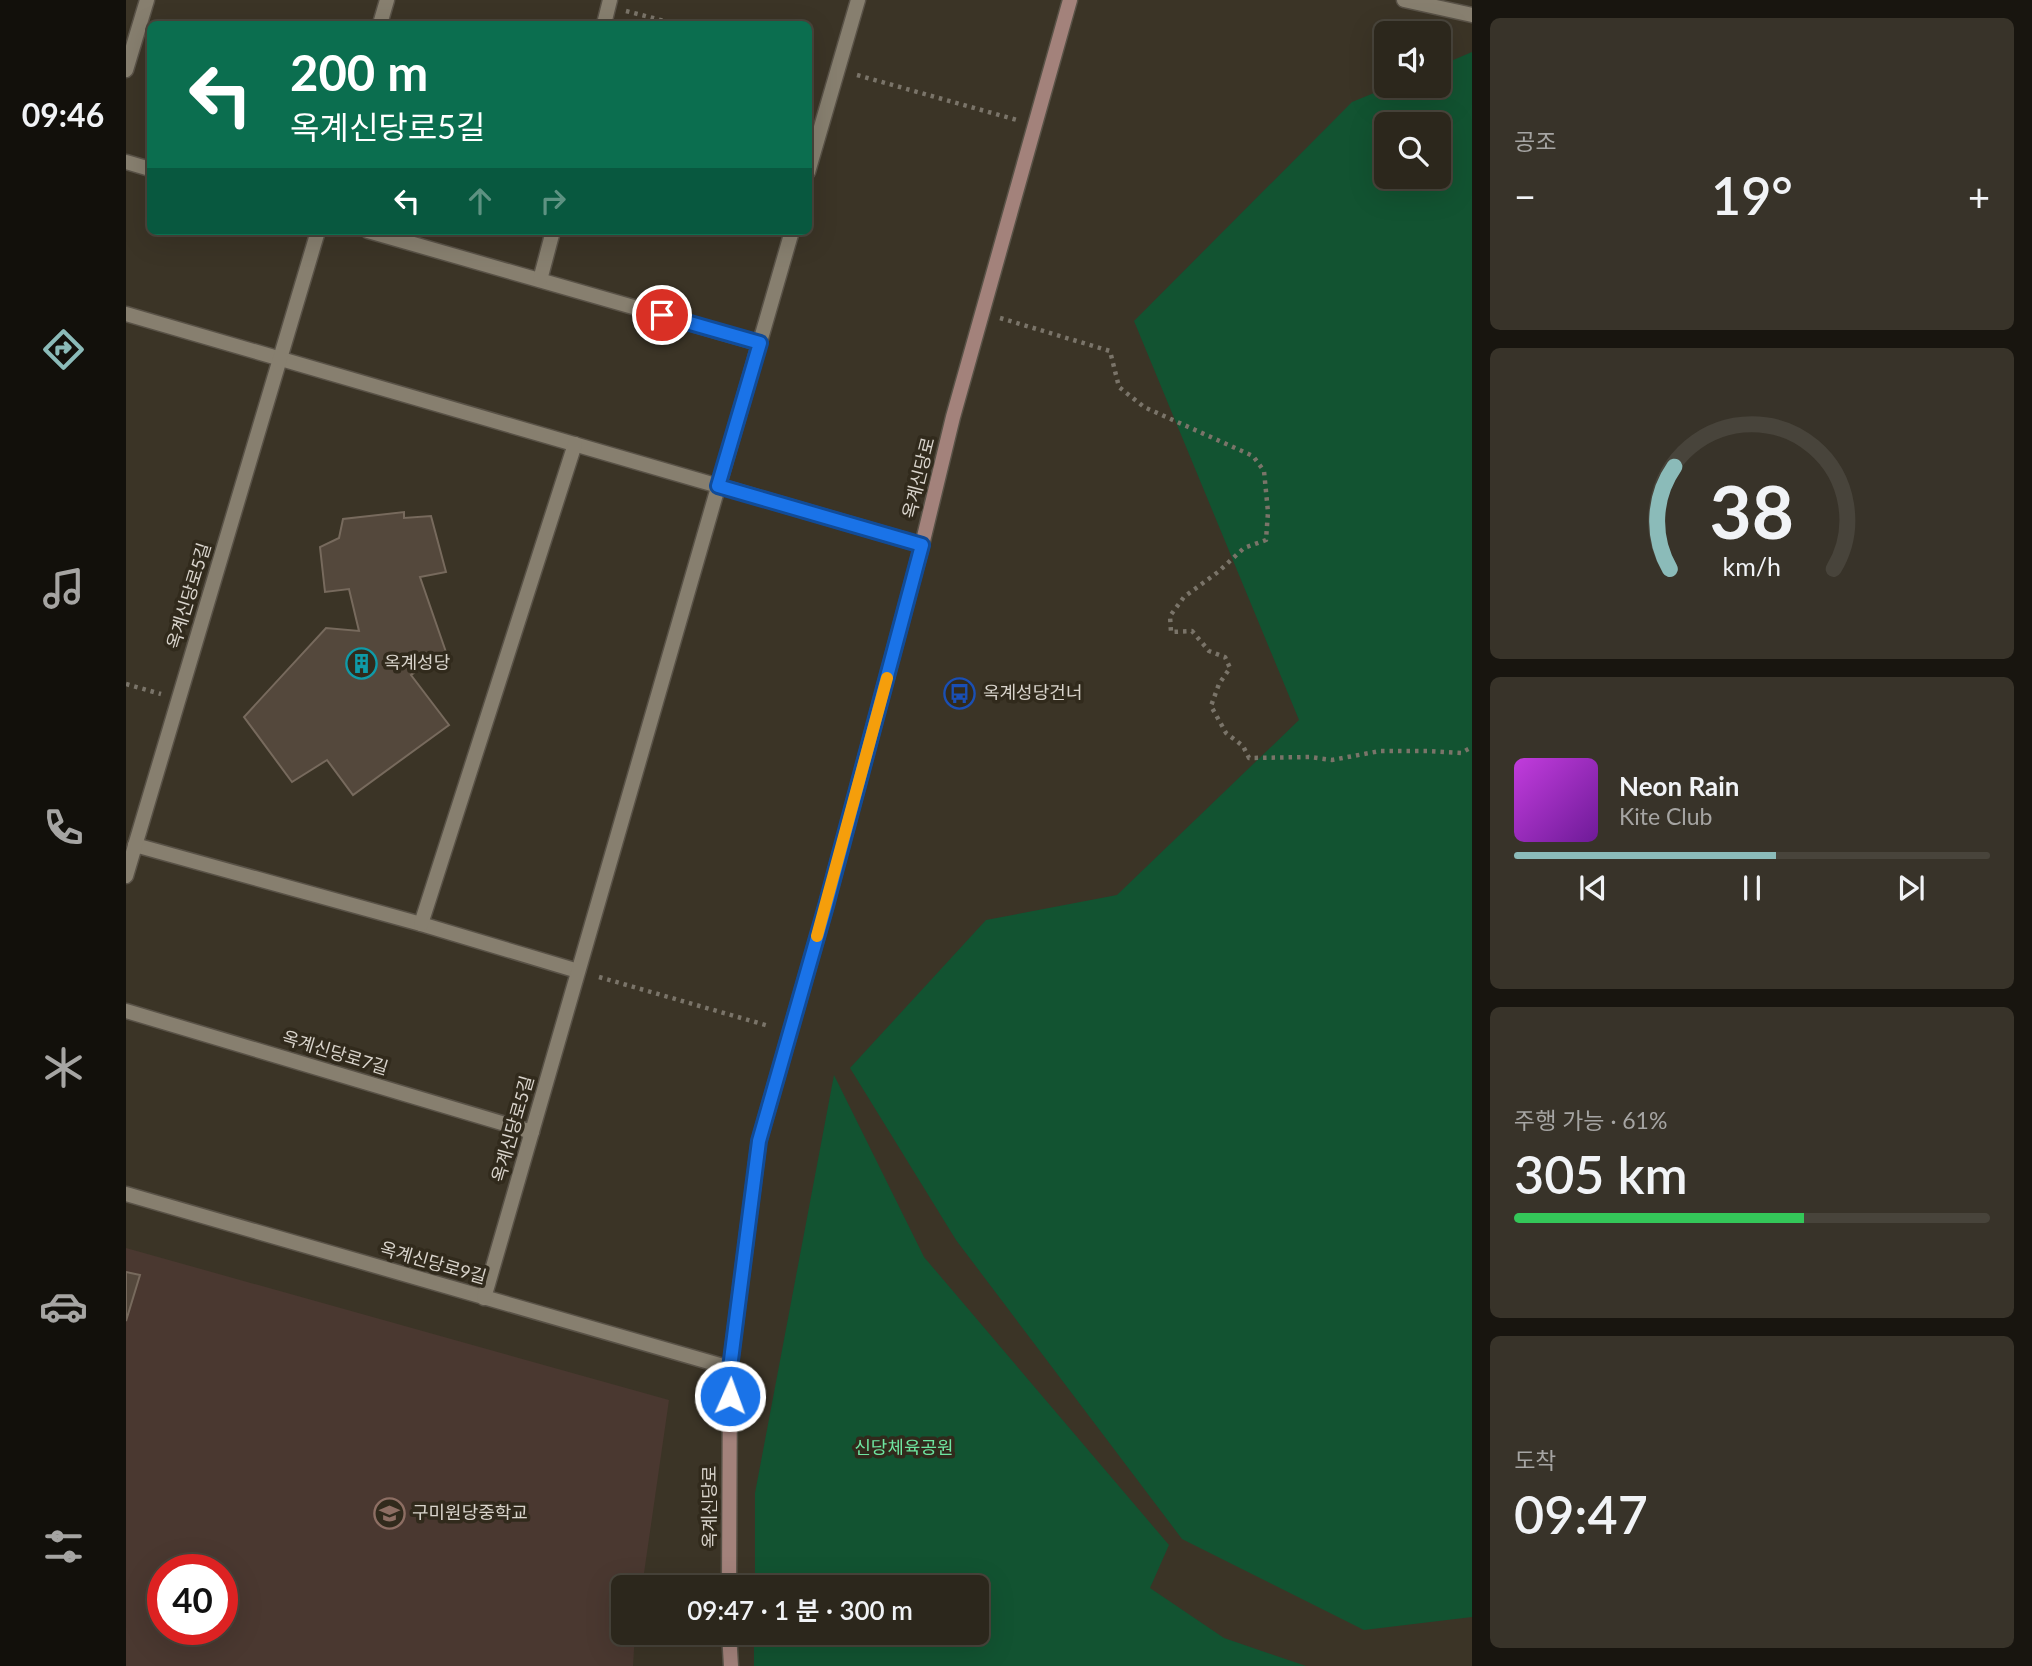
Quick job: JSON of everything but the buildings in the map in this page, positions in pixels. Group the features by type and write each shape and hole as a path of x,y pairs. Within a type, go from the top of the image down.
{"street":[{"path":"126,70 147,0"},
{"path":"381,21 387,0"},
{"path":"812,158 858,0"},
{"name":"옥계신당로","path":"729,1575 730,1368 759,1141 826,906 922,545 953,417 1070,0"},
{"path":"1404,0 1472,15"},
{"path":"605,21 610,3"},
{"path":"126,162 147,168"},
{"name":"옥계신당로5길","path":"126,876 317,235"},
{"path":"382,235 760,343"},
{"path":"540,280 552,235"},
{"name":"옥계신당로5길","path":"484,1298 791,235"},
{"path":"126,314 922,545"},
{"path":"421,924 575,444"},
{"path":"135,845 421,924 578,971"},
{"name":"옥계신당로7길","path":"126,1011 532,1132"},
{"name":"옥계신당로9길","path":"126,1194 730,1368"},
{"path":"730,1645 731,1666"}],"path":[{"path":"610,3 667,21"},
{"path":"838,70 1035,125"},
{"path":"983,313 1110,351 1119,387 1144,407 1253,456 1264,471 1268,512 1266,540 1244,548 1184,597 1170,616 1171,632 1192,631 1209,651 1226,657 1230,668 1219,684 1211,706 1226,733 1243,746 1249,758 1310,757 1332,760 1380,751 1461,754 1472,747"},
{"path":"126,684 178,699"},
{"path":"578,971 790,1032"}],"shaded area":[{"name":"구미원당중학교","path":"126,1248 669,1400 644,1575 611,1575 611,1645 634,1645 633,1666 126,1666"}],"green space":[{"path":"1472,52 1472,1617 1364,1630 1182,1539 956,1240 850,1068 986,920 1117,895 1299,720 1134,321 1352,102 1374,93 1374,98 1451,98 1451,61"},
{"name":"신당체육공원","path":"834,1075 924,1257 1169,1545 1150,1588 1224,1638 1306,1666 754,1666 754,1645 989,1645 989,1575 755,1575 755,1493"}],"slow traffic":[{"path":"817,936 887,678"}],"place":[{"name":"옥계성당","path":"361,663"},
{"name":"옥계성당건너","path":"960,693"},
{"name":"구미원당중학교","path":"389,1513"}],"route":[{"path":"662,315 760,343 718,486 922,545 826,906 759,1141 730,1368 730,1396"}]}
